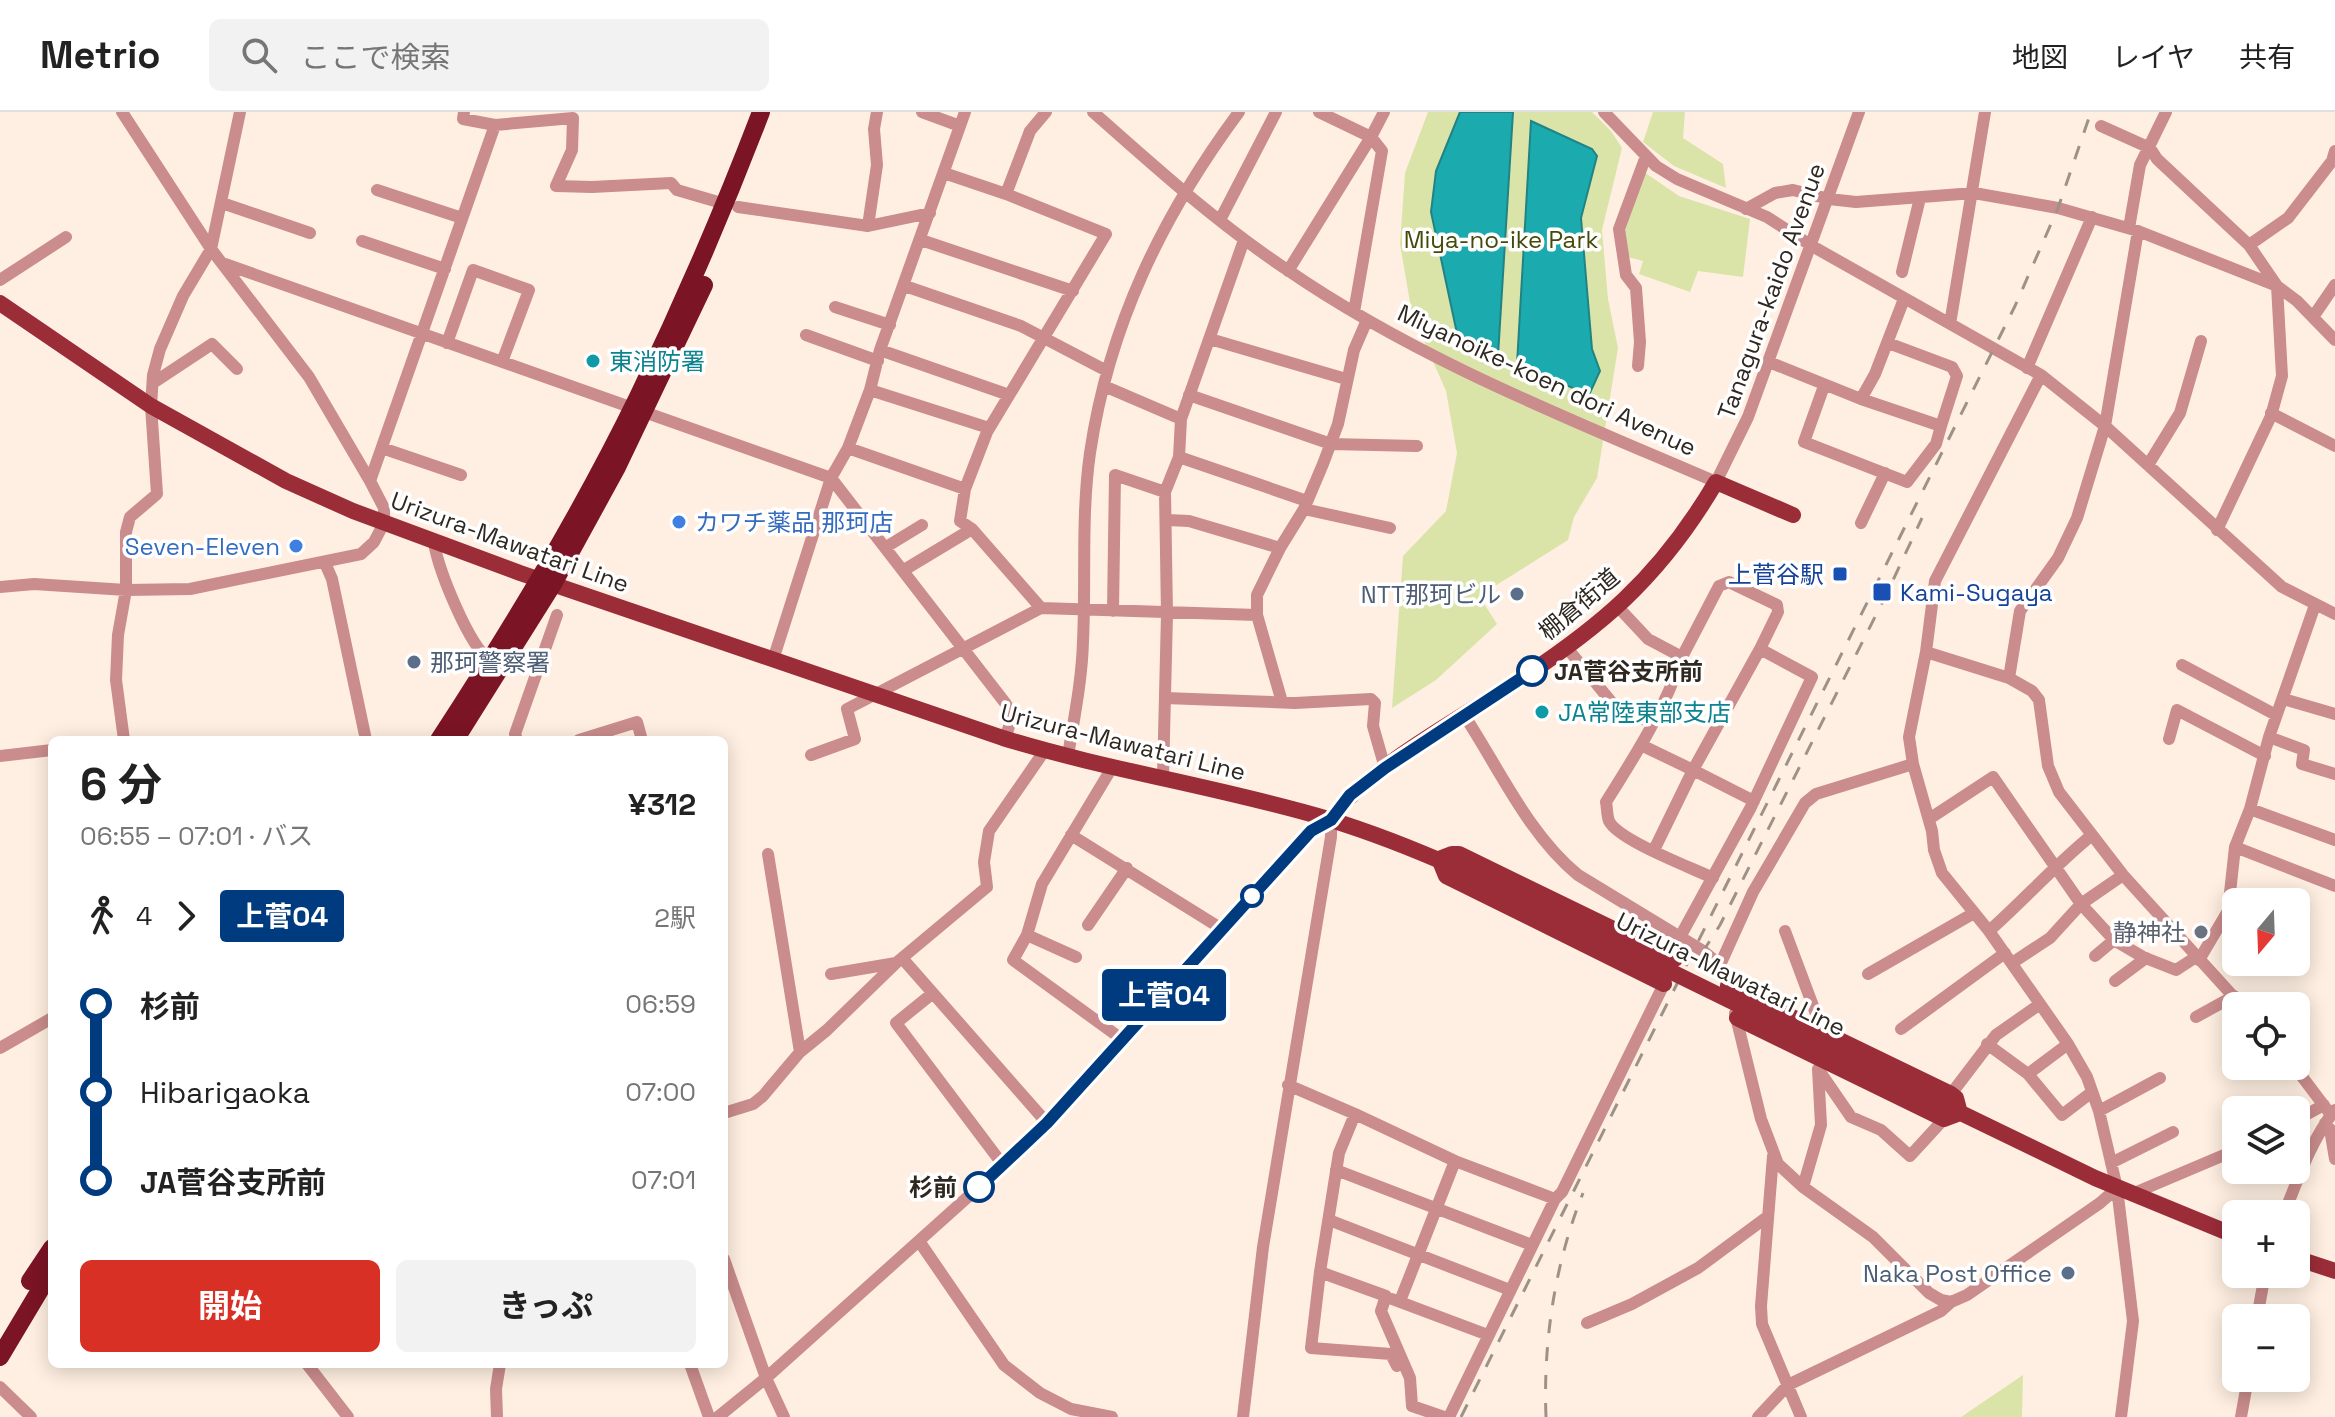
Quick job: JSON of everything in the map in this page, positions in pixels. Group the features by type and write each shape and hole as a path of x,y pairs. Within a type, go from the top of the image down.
{"highway":[{"path":"731,206 761,112"},
{"path":"457,736 546,582 639,410 775,112"},
{"path":"442,736 546,582"},
{"path":"0,1331 48,1254"},
{"path":"0,1357 48,1277"}],"main road":[{"name":"Urizura-Mawatari Line","path":"0,303 151,406 286,481 384,523 546,582 1003,738 1331,820 1439,859 1839,1054 1952,1116 2222,1230"},
{"path":"1716,482 1793,515"},
{"name":"棚倉街道","path":"1331,820 1350,795 1385,768 1567,648 1618,607 1680,539 1716,482"},
{"path":"1664,984 1446,876 1439,859 1459,854 1675,959"},
{"path":"1728,986 1951,1094 1958,1101 1952,1116 1816,1062 1737,1018"},
{"path":"2310,1263 2335,1271"}],"street":[{"path":"0,587 34,584 126,590 190,589 361,554 374,542 384,523 384,508 309,377 211,249 122,112"},
{"path":"123,736 116,680 118,635 126,590 124,554 130,517 157,494 151,406 153,383 160,349 183,296 211,249 240,112"},
{"path":"464,112 463,119 495,125 573,118 572,150 556,186 671,183 677,190 731,206 868,226 930,213"},
{"path":"868,226 877,165 874,129 877,112"},
{"path":"922,112 960,126"},
{"path":"773,660 831,478 848,448 870,390 879,356 965,112"},
{"path":"1006,194 1030,131 1046,112"},
{"name":"Miyanoike-koen dori Avenue","path":"1093,112 1183,192 1244,240 1367,320 1443,361 1716,482"},
{"path":"1068,756 1081,670 1089,470 1107,371 1145,265 1183,192 1239,112"},
{"path":"1220,220 1276,112"},
{"path":"1319,112 1371,137 1382,151 1354,312"},
{"path":"1288,271 1384,112"},
{"path":"1604,112 1656,166 1677,179 1767,217 1812,246 2041,375 2105,426 2282,587 2335,614"},
{"name":"Tanagura-kaido Avenue","path":"1716,482 1738,443 1859,112"},
{"path":"1950,324 1985,112"},
{"path":"2009,678 2020,611 2058,558 2077,518 2105,426 2134,230 2140,165 2166,112"},
{"path":"370,481 495,125"},
{"path":"2101,126 2150,148 2157,159 2249,245 2277,286 2334,338"},
{"path":"2249,245 2288,218 2332,161 2335,151"},
{"path":"1638,366 1640,342 1636,288 1626,275 1619,229 1646,156"},
{"path":"944,173 1106,234 989,428 965,489 960,521 972,529 1041,608"},
{"path":"377,190 462,218"},
{"path":"1746,209 1775,193 1793,190 1856,202 1974,193 2092,217 2134,230 2277,286"},
{"path":"1902,272 1920,198"},
{"path":"222,203 310,233"},
{"path":"2027,368 2092,217"},
{"path":"0,280 66,237"},
{"path":"921,240 1073,291"},
{"path":"1163,777 1167,614 1165,492 1179,457 1181,419 1244,240"},
{"path":"362,241 445,269"},
{"path":"225,264 831,478 1012,715 1003,738"},
{"path":"447,343 473,270 529,290 502,362"},
{"path":"2313,317 2335,285"},
{"path":"905,286 1021,326 1107,371"},
{"path":"2217,530 2271,413 2282,376 2277,286"},
{"path":"1861,399 1888,343 1904,299"},
{"path":"835,307 890,325"},
{"path":"1282,702 1257,615 1257,595 1306,505 1331,444 1346,379 1359,335 1367,320"},
{"path":"806,335 1009,395"},
{"path":"1210,339 1346,379"},
{"path":"2148,465 2180,413 2201,341"},
{"path":"1824,386 1804,442 1907,482 1936,444 1957,376 1952,367 1888,343"},
{"path":"153,383 212,344 237,369"},
{"path":"1769,362 1824,386 1941,426"},
{"path":"2041,375 1935,581 1926,652 1909,737 1913,764 1942,873 1989,931 2068,1044 2092,1092 2111,1163 2124,1191 2133,1321 2121,1417"},
{"path":"1104,386 1181,419"},
{"path":"870,390 989,428"},
{"path":"1189,395 1331,444 1417,446"},
{"path":"2271,413 2335,446"},
{"path":"382,448 461,475"},
{"path":"848,448 965,489"},
{"path":"1179,457 1306,505 1390,528"},
{"path":"1861,523 1885,473"},
{"path":"1113,611 1115,475 1165,492"},
{"path":"1167,520 1189,521 1280,548"},
{"path":"886,547 922,525"},
{"path":"904,570 972,529"},
{"path":"434,543 437,562 468,631 480,653 490,661"},
{"path":"325,563 332,579 365,736"},
{"path":"1654,850 1778,612 1777,605 1729,582 1719,586 1641,745 1606,802 1609,821 1629,841 1713,878"},
{"path":"1929,819 1993,777 2081,904 2114,940 2176,970 2197,958 2228,911 2235,847 2250,809 2276,715 2315,605"},
{"path":"1618,607 1648,639 1682,657"},
{"path":"811,755 855,739 847,709 1041,608 1257,615"},
{"path":"516,736 557,615"},
{"path":"1567,648 1613,704 1652,723"},
{"path":"1386,1296 1381,1311 1410,1378 1412,1406 1446,1417 1555,1199 1562,1192 1664,984 1680,937 1754,801 1812,677 1760,649"},
{"path":"1926,652 2009,678 2032,691 2039,700 2048,766 2059,792 2123,875 2229,992"},
{"path":"2182,665 2276,715"},
{"path":"1165,698 1282,702 1371,699 1375,703 1373,726 1385,768"},
{"path":"2283,699 2335,714"},
{"path":"2169,739 2177,710 2265,756"},
{"path":"1464,715 1526,813 1560,860 1578,875 1720,965 1737,1018 1761,1119 1773,1156 1785,1172 1873,1237 1935,1297 1951,1302"},
{"path":"592,736 637,722 641,736"},
{"path":"2269,737 2304,750 2302,764 2335,774"},
{"path":"1641,745 1754,801"},
{"path":"0,756 48,750"},
{"path":"728,1112 753,1104 763,1096 800,1052 899,960 987,887 984,862 989,831 1045,750"},
{"path":"1720,965 1753,892 1805,803 1816,794 1913,764"},
{"path":"1113,766 1042,884 1027,935 1013,960 1123,1040"},
{"path":"2250,809 2335,840"},
{"path":"718,1417 766,1378 1047,1123 1303,839 1331,820 1331,837 1263,1247 1243,1417"},
{"path":"1071,835 1222,929"},
{"path":"1989,931 2022,902 2055,864 2092,835"},
{"path":"2235,847 2335,886"},
{"path":"768,854 800,1052"},
{"path":"1088,925 1127,868"},
{"path":"1901,1029 2008,958 2050,938 2081,904 2123,875"},
{"path":"1868,974 1974,913"},
{"path":"1785,931 1822,1030"},
{"path":"1027,935 1076,957"},
{"path":"2095,956 2114,940"},
{"path":"2115,981 2146,958"},
{"path":"831,974 899,960"},
{"path":"899,960 933,993 1047,1123"},
{"path":"933,993 896,1023 1003,1165"},
{"path":"1951,1094 1987,1044 2040,1004"},
{"path":"2196,1017 2222,1007"},
{"path":"0,1048 48,1020"},
{"path":"1987,1044 2028,1074 2062,1115 2092,1092"},
{"path":"2028,1074 2068,1044"},
{"path":"1816,1062 1851,1117 1881,1130 1910,1156 1952,1116"},
{"path":"1803,1187 1821,1125 1816,1062"},
{"path":"2099,1111 2160,1078"},
{"path":"2304,1080 2329,1113 2335,1159"},
{"path":"1288,1085 1455,1161 1555,1199"},
{"path":"2290,1200 2329,1113"},
{"path":"1355,1114 1343,1137 1336,1170 1311,1348 1391,1354 1402,1378 1408,1417"},
{"path":"2111,1163 2173,1132"},
{"path":"1758,1417 1788,1385 1941,1311 2100,1203 2124,1191 2222,1155"},
{"path":"1773,1156 1762,1324 1801,1417"},
{"path":"1400,1301 1455,1161"},
{"path":"1336,1170 1532,1245"},
{"path":"1587,1323 1632,1304 1698,1268 1767,1217"},
{"path":"1329,1220 1510,1290"},
{"path":"919,1241 1004,1365 1040,1393 1071,1409 1112,1417"},
{"path":"728,1270 766,1378 784,1417"},
{"path":"1320,1272 1488,1335"},
{"path":"310,1368 348,1417"},
{"path":"497,1417 499,1368"},
{"path":"691,1368 709,1417"},
{"path":"0,1387 31,1417"},
{"path":"2241,1417 2245,1392"}],"green space":[{"name":"Miya-no-ike Park","path":"1428,112 1592,112 1611,131 1622,148 1602,230 1608,299 1618,348 1597,478 1574,517 1568,540 1479,596 1497,624 1436,680 1392,708 1403,556 1446,511 1457,453 1446,391 1412,314 1400,244 1405,173"},
{"path":"1653,112 1685,112 1683,138 1723,164 1726,188 1674,166 1643,142"},
{"path":"1644,172 1679,196 1750,219 1743,277 1698,271 1690,292 1639,274 1643,261 1628,257 1622,234"},
{"path":"2023,1375 2022,1417 1961,1417"}],"water":[{"path":"1460,112 1513,112 1498,356 1458,338 1431,212 1436,171"},
{"path":"1531,121 1592,149 1597,156 1581,218 1592,349 1600,371 1589,395 1517,364"}],"railway":[{"path":"1461,1417 2015,306 2058,208 2091,112"},
{"path":"1702,953 1720,925 1922,518"},
{"path":"1546,1417 1547,1360 1553,1303 1565,1247 1583,1193"}],"bus line":[{"name":"上菅04","path":"979,1187 1047,1123 1311,831 1331,820 1341,803 1385,768 1532,671"}],"place":[{"name":"東消防署","path":"593,361"},
{"name":"カワチ薬品 那珂店","path":"679,522"},
{"name":"Seven-Eleven","path":"296,546"},
{"name":"上菅谷駅","path":"1840,574"},
{"name":"Kami-Sugaya","path":"1882,592"},
{"name":"NTT那珂ビル","path":"1517,594"},
{"name":"那珂警察署","path":"414,662"},
{"name":"JA菅谷支所前","path":"1532,671"},
{"name":"JA常陸東部支店","path":"1542,712"},
{"name":"静神社","path":"2201,932"},
{"name":"杉前","path":"979,1187"},
{"name":"Naka Post Office","path":"2068,1273"}]}
